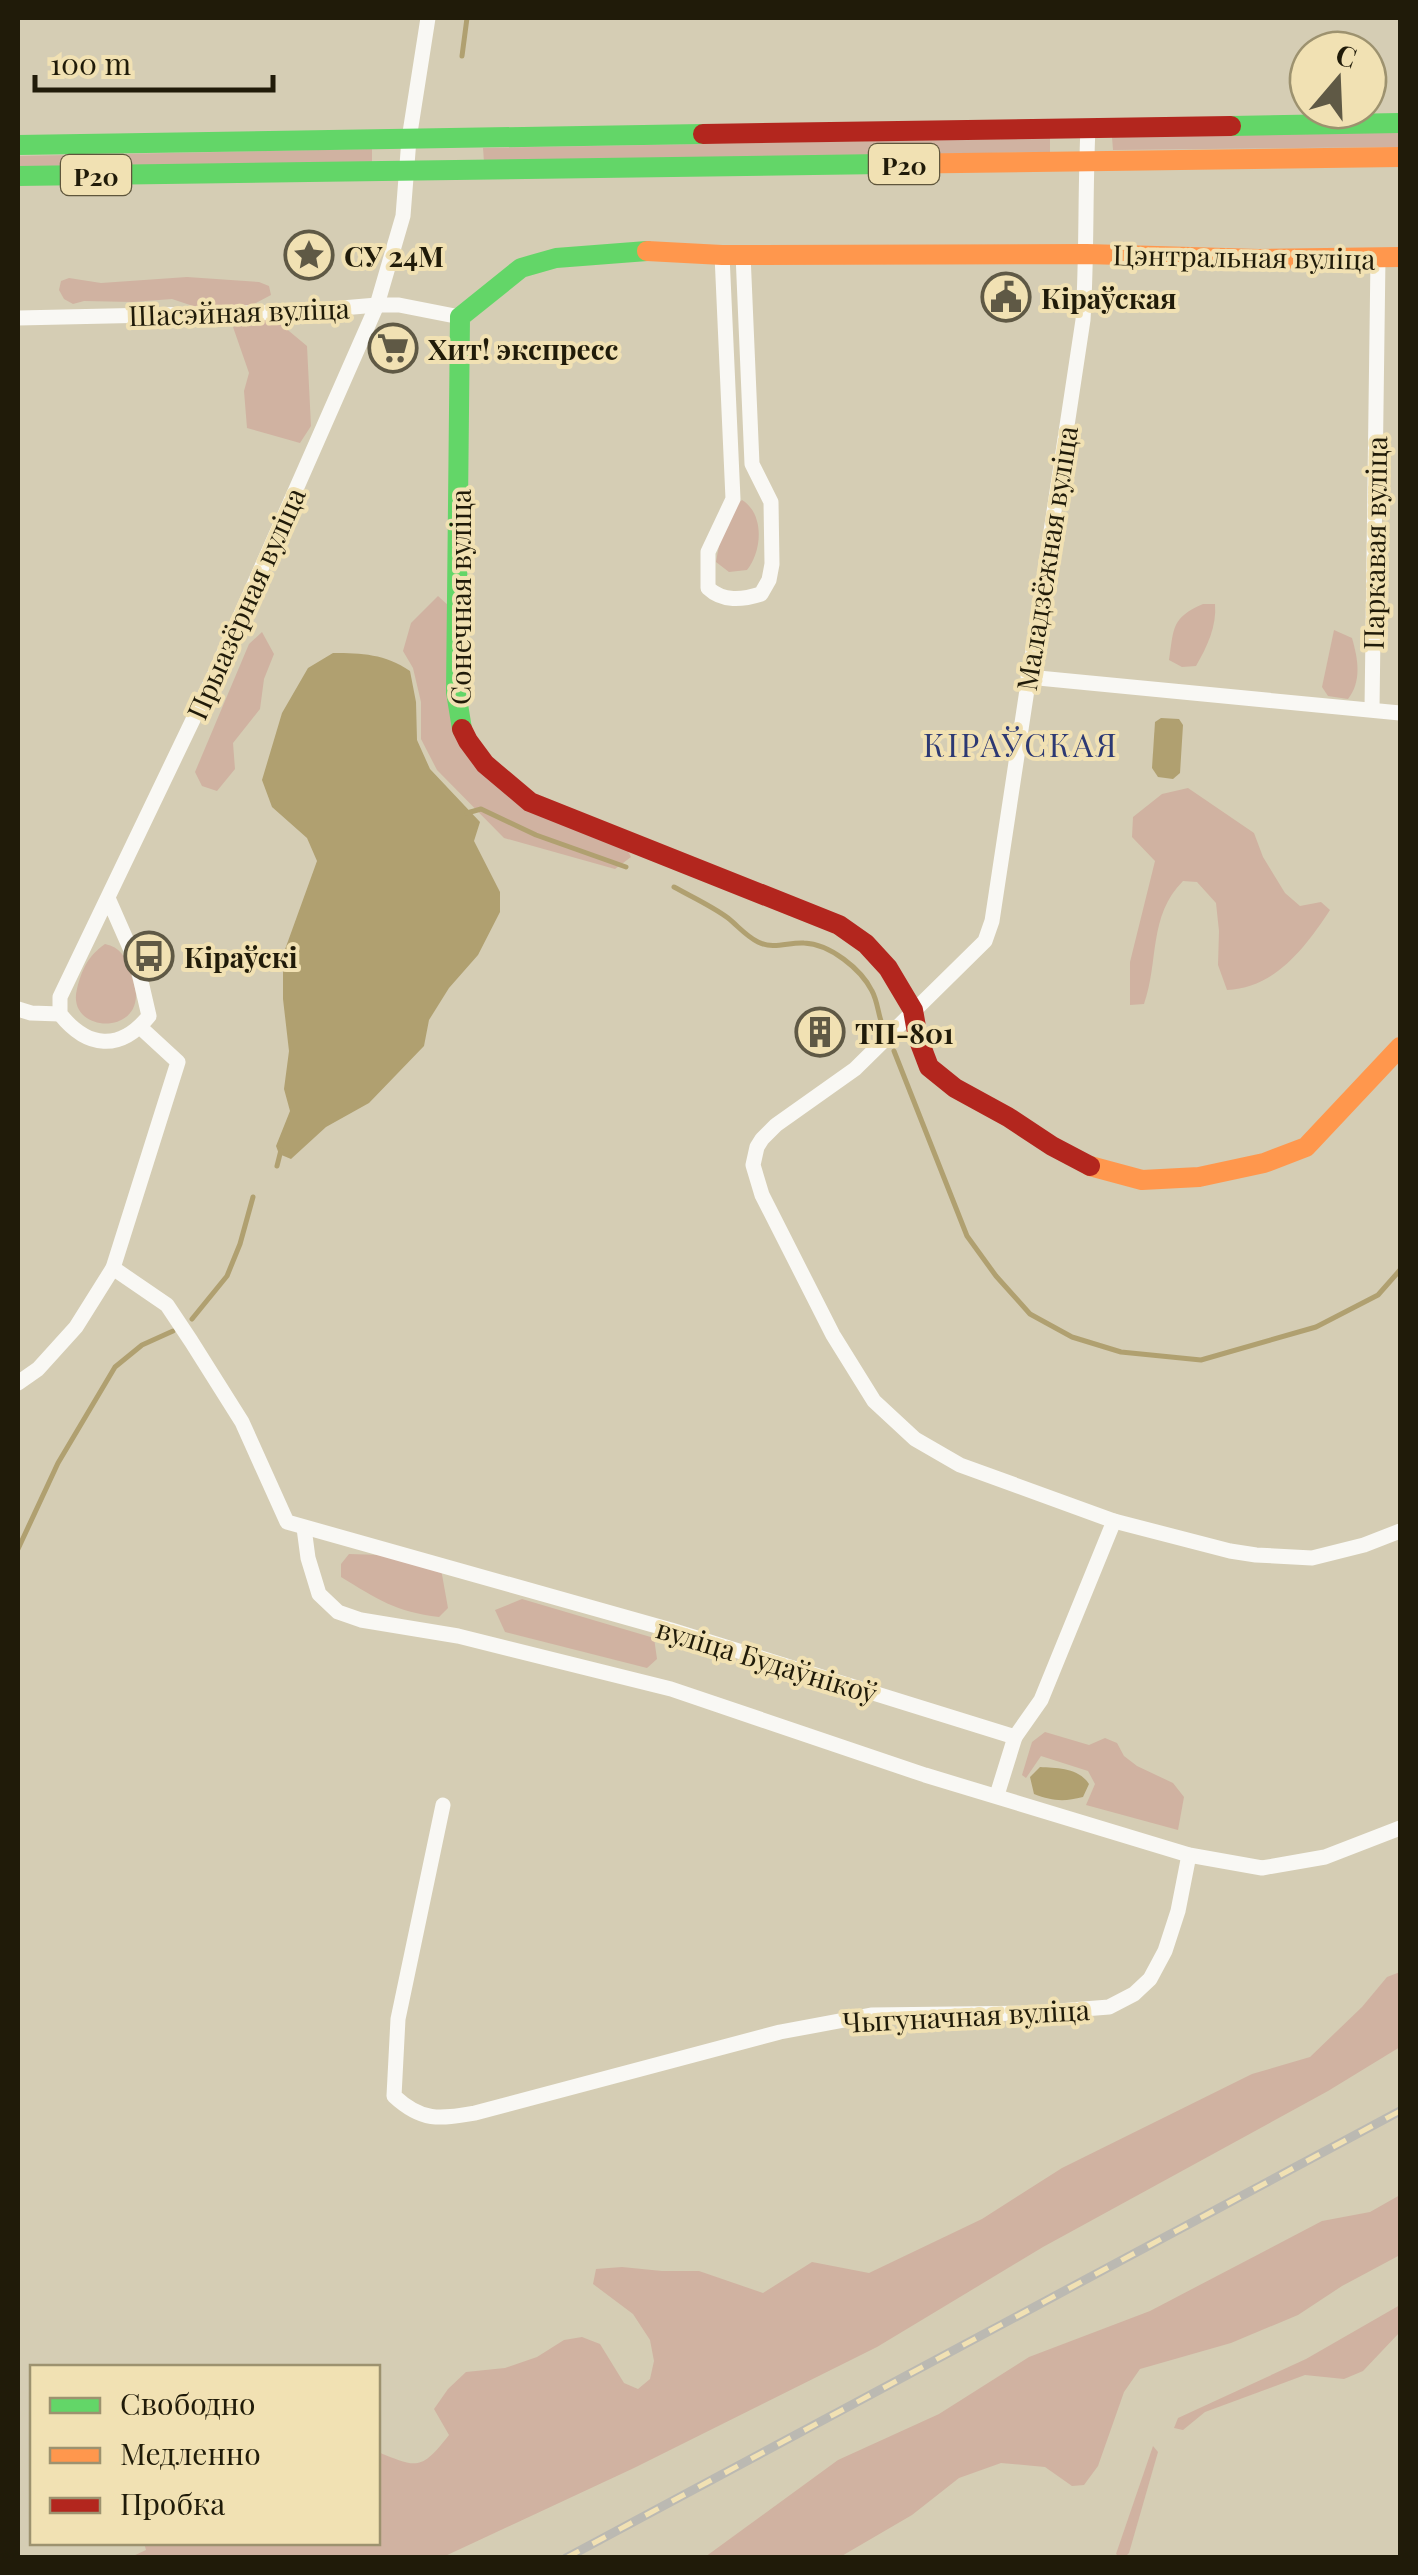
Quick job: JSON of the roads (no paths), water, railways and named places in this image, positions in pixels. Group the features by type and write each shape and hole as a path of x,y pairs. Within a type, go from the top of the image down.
{"main road":[{"name":"Р20","path":"18,145 1400,123"},
{"name":"Р20","path":"18,176 1400,157"},
{"path":"460,317 520,268 556,258 650,252 1087,254"},
{"name":"Цэнтральная вуліца","path":"1087,254 1400,257"},
{"name":"Сонечная вуліца","path":"460,317 458,714 468,743 496,775 530,802 839,924 866,944 888,968 914,1010 928,1067 955,1088 1093,1167 1142,1180 1199,1178 1264,1163 1306,1147 1400,1047"}],"street":[{"name":"Прыазёрная вуліца","path":"60,1014 60,996 213,678 377,304 403,216 409,140 428,18"},
{"name":"Маладзёжная вуліца","path":"914,1010 985,941 992,921 1083,320 1088,128"},
{"path":"732,255 752,464 771,502 769,580 761,594 745,599 718,597 708,588 708,552 733,499 732,255"},
{"name":"Паркавая вуліца","path":"1372,710 1378,257"},
{"name":"Шасэйная вуліца","path":"18,318 295,312 377,304 460,317"},
{"path":"1028,677 1400,713"},
{"path":"18,1009 60,1014 74,1031 113,1042 127,1038 149,1016 137,964 108,898"},
{"path":"914,1010 855,1068 762,1138 753,1165 762,1195 834,1335 874,1401 915,1439 960,1464 1114,1521 1230,1551 1312,1558 1400,1531"},
{"path":"18,1383 38,1369 76,1327 113,1268 178,1062 140,1027"},
{"name":"вуліца Будаўнікоў","path":"113,1268 167,1305 242,1422 287,1522 672,1630 1016,1737"},
{"path":"998,1795 1016,1737 1042,1700 1114,1521"},
{"path":"304,1528 319,1594 338,1612 360,1620 458,1636 670,1689 926,1775 1190,1855 1262,1868 1325,1857 1400,1828"},
{"name":"Чыгуначная вуліца","path":"443,1805 398,2018 394,2067 394,2096 410,2111 438,2119 475,2113 780,2032 871,2015 1033,2013 1109,2007 1150,1980 1165,1952 1190,1855"}],"waterway":[{"path":"462,56 467,18"},
{"path":"467,813 481,809 536,835 626,867"},
{"path":"674,887 722,914 758,942 775,946 814,944 834,953 853,966 867,983 881,1021"},
{"path":"894,1051 967,1236 1030,1314 1072,1337 1121,1352 1201,1360 1316,1327 1378,1295 1400,1270"},
{"path":"277,1166 281,1150"},
{"path":"192,1319 227,1276 253,1197"},
{"path":"18,1549 58,1463 115,1367 142,1345 173,1331"}],"railway":[{"path":"566,2558 1400,2111"}],"place":[{"name":"СУ 24М","path":"309,255"},
{"name":"Кіраўская","path":"1006,297"},
{"name":"Хит! экспресс","path":"393,348"},
{"name":"Кіраўскі","path":"149,956"},
{"name":"ТП-801","path":"820,1032"}],"district":[{"name":"КІРАЎСКАЯ","path":"1021,743"}]}
